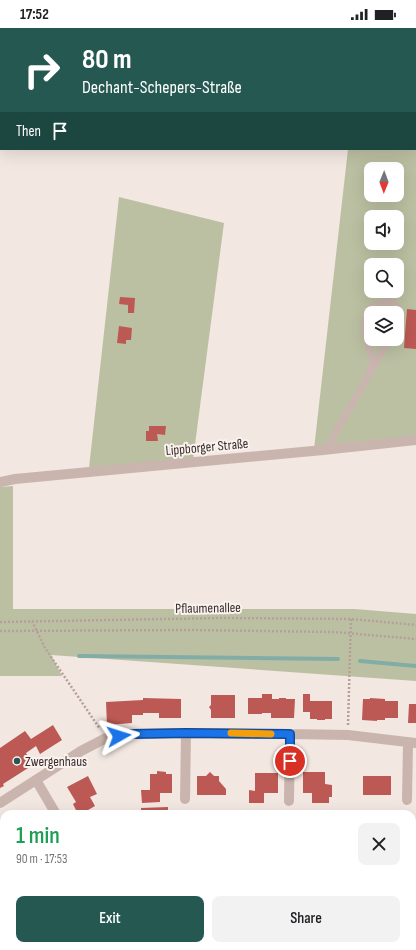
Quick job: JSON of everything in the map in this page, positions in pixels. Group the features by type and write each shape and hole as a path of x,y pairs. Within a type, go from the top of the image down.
{"street":[{"name":"Lippborger Straße","path":"0,482 15,479 416,440"},
{"path":"185,799 186,733"},
{"path":"0,803 81,750 106,738 133,734 186,733 348,735 412,742 407,800"},
{"path":"289,801 290,734"},
{"path":"36,780 54,810"}],"lane":[{"path":"374,306 389,301 396,306"},
{"path":"367,378 373,362 369,346"},
{"path":"323,450 328,446 386,346"}],"path":[{"name":"Pflaumenallee","path":"0,622 221,618 351,619 416,625"},
{"path":"348,735 351,619"},
{"path":"32,621 45,648 106,738"},
{"path":"0,631 334,632 416,639"}],"green space":[{"path":"348,150 416,150 416,437 314,449"},
{"path":"119,197 224,223 193,460 89,468"},
{"path":"13,486 13,609 355,609 416,614 416,681 51,655 62,676 0,676 0,487"}],"building":[{"path":"120,297 135,298 134,313 128,313 128,305 119,304"},
{"path":"407,309 416,310 416,349 404,348"},
{"path":"119,326 132,328 131,340 126,340 126,344 117,343"},
{"path":"149,426 166,426 165,435 157,434 158,441 146,441 146,431 149,431"},
{"path":"262,694 272,694 272,699 295,699 294,718 271,718 271,713 248,714 248,698 262,698"},
{"path":"303,694 310,694 310,701 332,701 332,719 310,719 310,712 303,712"},
{"path":"211,695 235,695 235,718 211,718 211,710 209,707 211,705"},
{"path":"143,698 181,699 181,718 159,718 159,713 143,713 143,715 132,715 132,723 107,725 106,702 143,700"},
{"path":"363,699 385,699 385,701 398,701 398,718 385,718 385,720 377,721 362,720"},
{"path":"409,704 416,704 416,723 408,723"},
{"name":"Zwergenhaus","path":"53,725 62,740 40,754 36,746 26,753 28,757 31,755 36,763 3,784 4,786 0,788 0,748 25,731 31,739"},
{"path":"157,771 172,774 172,793 160,793 160,802 142,803 141,790 150,790 150,774 157,774"},
{"path":"210,772 214,776 219,776 219,781 226,789 226,795 197,795 197,776 206,776"},
{"path":"303,772 325,772 325,784 332,785 332,797 329,797 329,803 312,803 312,793 303,793"},
{"path":"255,773 278,773 278,793 264,793 264,803 249,803 249,790 255,791"},
{"path":"88,776 97,794 90,797 95,806 88,810 76,810 73,804 76,802 67,787"},
{"path":"363,776 391,776 391,795 363,795"},
{"path":"168,807 168,810 141,810 141,808"}],"waterway":[{"path":"79,656 338,659"},
{"path":"360,661 416,666"}],"slow traffic":[{"path":"231,733 271,734"}],"place":[{"name":"Zwergenhaus","path":"17,761"}],"route":[{"path":"119,736 133,734 186,733 290,734 290,761"}]}
